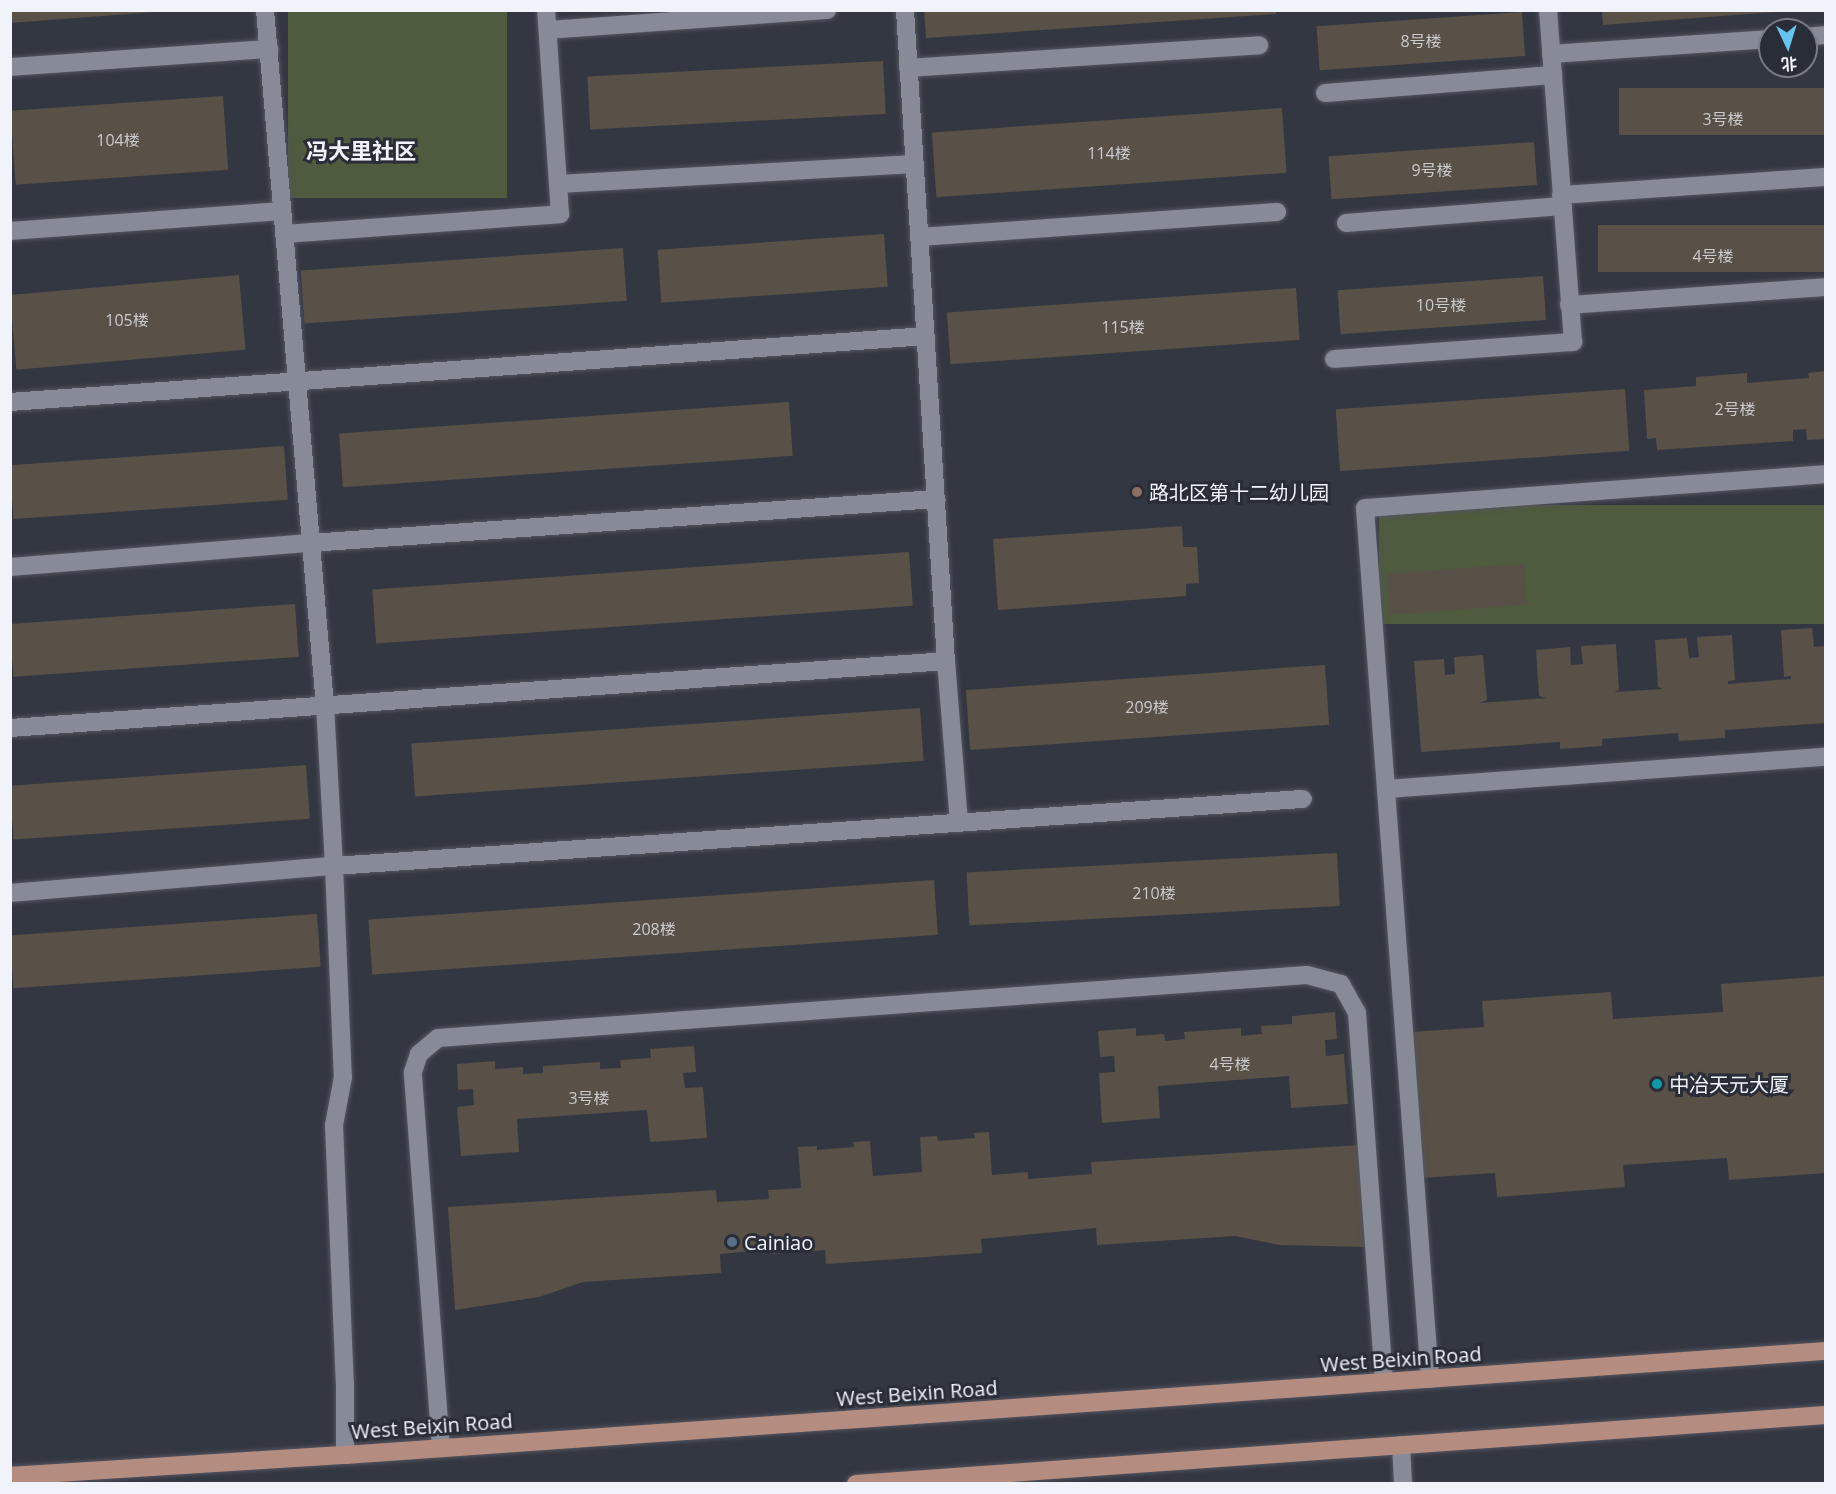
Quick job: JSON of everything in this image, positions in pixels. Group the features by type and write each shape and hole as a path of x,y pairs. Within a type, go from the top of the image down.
{"main road":[{"name":"West Beixin Road","path":"10,1476 345,1455 1826,1351"},
{"path":"856,1484 1826,1415"}],"street":[{"path":"265,10 295,380 325,705 334,866 344,1077 334,1125 345,1383 345,1455"},
{"path":"284,234 560,214 546,10"},
{"path":"548,30 827,10"},
{"path":"905,10 946,661 959,822"},
{"path":"1334,359 1573,342 1548,10"},
{"path":"1551,54 1758,40"},
{"path":"908,68 1259,45"},
{"path":"10,67 269,49"},
{"path":"1325,93 1553,75"},
{"path":"558,184 914,164"},
{"path":"1346,223 1826,177"},
{"path":"10,231 282,211"},
{"path":"919,237 1277,212"},
{"path":"1569,305 1826,287"},
{"path":"10,402 926,336"},
{"path":"1430,1379 1386,789 1380,595 1365,508 1826,474"},
{"path":"10,567 310,543 936,499"},
{"path":"10,728 946,661"},
{"path":"1386,789 1826,757"},
{"path":"10,893 334,866 1302,799"},
{"path":"441,1448 412,1072 419,1054 438,1038 1307,975 1341,984 1358,1012 1384,1382"},
{"path":"1401,1445 1403,1484"}],"green space":[{"path":"288,11 507,11 507,198 288,198"},
{"path":"1379,505 1825,505 1825,624 1379,624"}],"building":[{"path":"10,10 155,10 155,12 10,23"},
{"path":"924,10 1276,10 1276,14 926,38"},
{"path":"1602,10 1775,10 1775,12 1603,25"},
{"path":"1522,12 1525,56 1320,70 1317,26"},
{"path":"883,61 886,114 590,129 587,76"},
{"path":"1619,88 1826,88 1826,135 1619,135"},
{"path":"223,96 228,170 16,185 11,111"},
{"path":"1282,108 1287,173 936,197 932,132"},
{"path":"1534,142 1537,185 1332,199 1329,156"},
{"path":"1598,225 1826,225 1826,272 1598,272"},
{"path":"884,234 888,287 661,303 658,250"},
{"path":"623,248 627,301 304,323 301,271"},
{"path":"239,275 246,350 16,370 10,295"},
{"path":"1543,276 1546,320 1341,334 1338,290"},
{"path":"1296,288 1300,340 950,364 947,312"},
{"path":"1826,371 1826,439 1807,440 1806,429 1793,430 1793,441 1657,450 1656,438 1647,439 1644,390 1696,386 1696,377 1747,373 1747,383 1809,378 1808,373"},
{"path":"1625,389 1629,451 1340,471 1336,409"},
{"path":"789,402 793,456 343,487 339,433"},
{"path":"284,446 288,500 13,519 10,465"},
{"path":"1182,526 1183,547 1197,547 1199,583 1186,584 1186,596 998,610 993,539"},
{"path":"909,552 913,606 376,643 372,590"},
{"path":"1524,564 1527,605 1390,614 1387,574"},
{"path":"295,604 299,657 13,677 10,624"},
{"path":"1812,628 1814,647 1826,646 1826,723 1725,730 1725,738 1679,741 1678,733 1602,739 1602,746 1560,749 1560,742 1421,752 1414,661 1444,659 1445,675 1455,674 1454,657 1483,655 1487,700 1480,703 1547,698 1539,696 1536,650 1570,647 1571,665 1583,664 1581,646 1616,644 1619,690 1614,692 1663,689 1658,687 1655,640 1687,638 1689,658 1699,657 1697,637 1732,635 1735,680 1728,681 1728,684 1791,679 1791,676 1784,677 1781,630"},
{"path":"1325,665 1329,725 970,750 966,690"},
{"path":"920,708 924,761 415,796 411,744"},
{"path":"306,765 310,819 13,840 10,786"},
{"path":"1337,853 1340,906 969,925 967,872"},
{"path":"934,880 938,935 372,974 368,920"},
{"path":"317,914 321,967 13,988 10,935"},
{"name":"中冶天元大厦","path":"1826,976 1826,1173 1729,1180 1727,1158 1623,1165 1625,1187 1497,1197 1495,1173 1421,1178 1411,1032 1484,1027 1482,1001 1611,992 1613,1019 1723,1012 1721,984"},
{"path":"1335,1012 1337,1039 1325,1040 1326,1056 1344,1054 1348,1104 1291,1108 1289,1076 1158,1086 1160,1118 1102,1123 1099,1073 1115,1072 1114,1056 1100,1057 1098,1031 1136,1028 1136,1036 1164,1034 1165,1041 1185,1039 1184,1032 1241,1028 1241,1036 1262,1034 1261,1026 1292,1024 1292,1016"},
{"path":"694,1046 696,1072 683,1073 685,1088 703,1087 707,1138 650,1142 647,1110 517,1119 519,1152 461,1156 457,1107 474,1105 473,1089 458,1090 457,1064 495,1061 495,1069 523,1067 523,1074 543,1073 543,1066 600,1062 600,1069 621,1068 620,1060 651,1058 650,1049"},
{"path":"989,1132 992,1175 1028,1172 1028,1179 1092,1174 1091,1162 1359,1145 1365,1247 1280,1245 1235,1236 1097,1245 1096,1228 981,1239 982,1253 826,1264 825,1250 772,1254 772,1249 720,1254 721,1273 583,1282 539,1297 455,1310 448,1207 716,1190 717,1202 769,1199 768,1190 801,1188 798,1147 817,1146 817,1150 854,1147 853,1142 870,1141 873,1176 922,1172 920,1137 937,1136 938,1141 975,1138 974,1133"}],"place":[{"name":"路北区第十二幼儿园","path":"1137,492"},
{"name":"中冶天元大厦","path":"1657,1084"},
{"name":"Cainiao","path":"732,1242"}],"district":[{"name":"冯大里社区","path":"361,151"}]}
